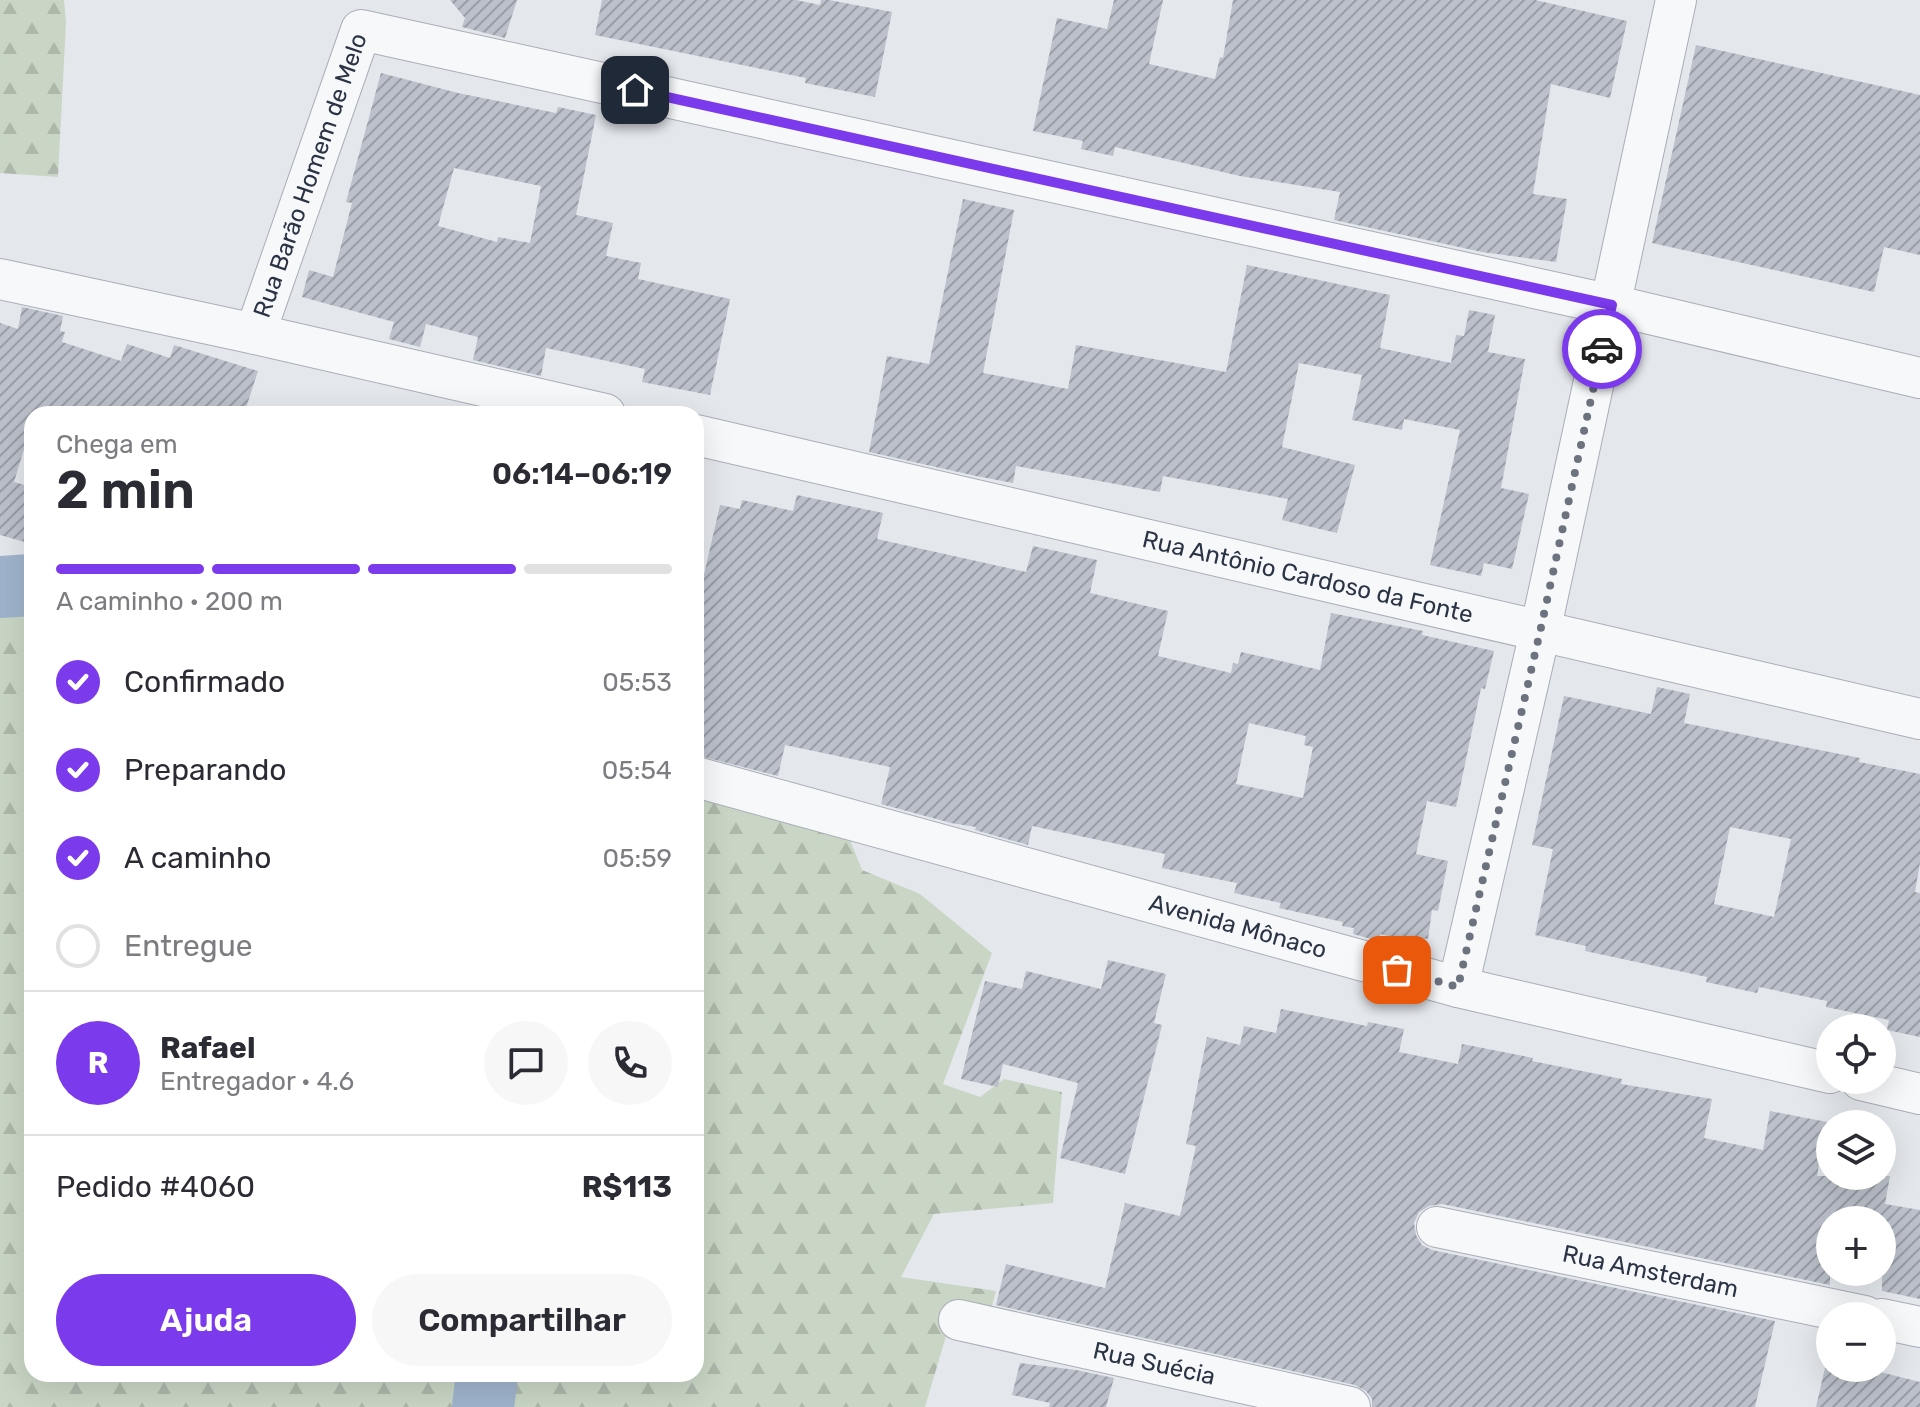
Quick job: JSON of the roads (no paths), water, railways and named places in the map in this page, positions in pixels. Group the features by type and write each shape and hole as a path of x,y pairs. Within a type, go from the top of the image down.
{"street":[{"path":"1458,987 1540,632 1676,0"},
{"name":"Rua Barão Homem de Melo","path":"255,334 361,30 1612,305 1920,378"},
{"path":"0,279 570,406"},
{"name":"Rua Antônio Cardoso da Fonte","path":"704,437 1920,719"},
{"name":"Avenida Mônaco","path":"704,779 1458,987 1816,1070"},
{"path":"1896,1088 1920,1094"},
{"name":"Rua Amsterdam","path":"1437,1227 1816,1306"},
{"name":"Rua Suécia","path":"959,1320 1350,1407"},
{"path":"1896,1322 1920,1327"}],"waterway":[{"path":"0,587 24,586"},
{"path":"483,1407 486,1382"}]}
